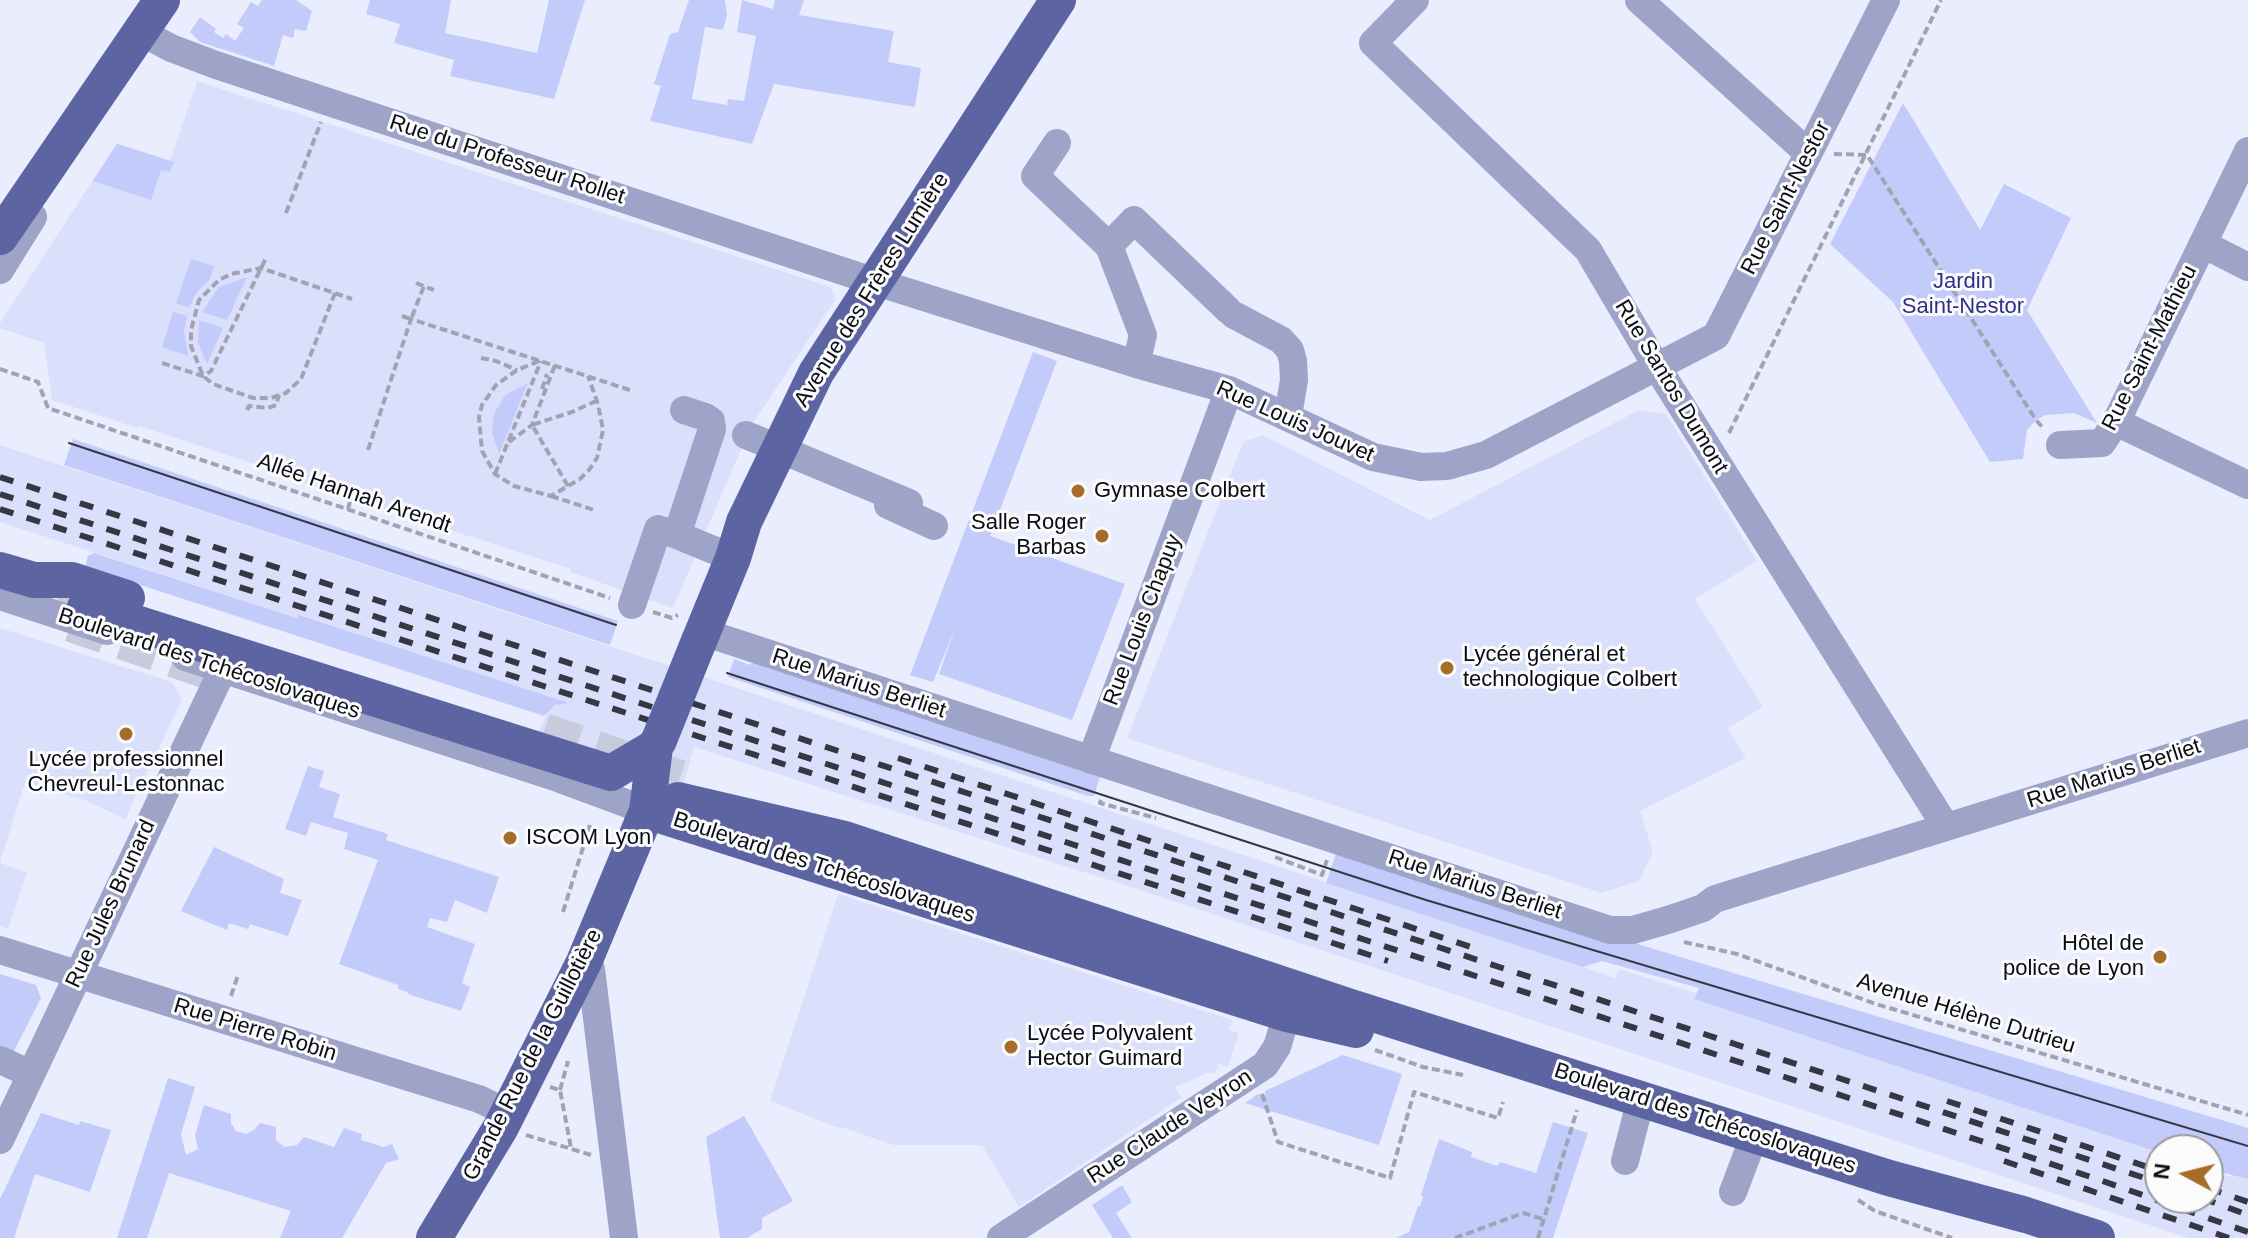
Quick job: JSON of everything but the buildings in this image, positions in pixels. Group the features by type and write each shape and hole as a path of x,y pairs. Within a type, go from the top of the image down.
{"main road":[{"path":"0,237 162,0"},
{"name":"Avenue des Frères Lumière","path":"705,629 733,558 767,447 1058,0"},
{"path":"0,200 48,146 80,123"},
{"path":"0,554 78,594 544,731"},
{"path":"0,570 611,773 657,743"},
{"name":"Grande Rue de la Guillotière","path":"434,1238 513,1123 584,962 670,797 657,743 705,629"},
{"name":"Boulevard des Tchécoslovaques","path":"670,797 845,839 1400,1041 1520,1059 1889,1178 2026,1215 2097,1238"},
{"name":"Boulevard des Tchécoslovaques","path":"670,797 1298,1004"},
{"name":"Boulevard des Tchécoslovaques","path":"1889,1178 2034,1238"}],"street":[{"name":"Rue Santos Dumont","path":"1415,0 1373,43 1588,250 1657,367 1946,827"},
{"path":"1639,0 1808,153"},
{"name":"Rue Saint-Nestor","path":"1657,367 1716,336 1886,0"},
{"name":"Rue du Professeur Rollet","path":"141,32 193,57 876,282"},
{"path":"0,270 57,177 80,123"},
{"path":"1057,143 1035,176 1109,246 1143,335 1136,364"},
{"name":"Rue Saint-Mathieu","path":"2060,445 2102,443 2116,422 2248,151"},
{"path":"1109,246 1134,220 1231,312 1281,340 1290,350 1293,361 1294,380 1288,416"},
{"path":"2203,244 2248,267"},
{"name":"Rue Louis Jouvet","path":"876,282 1229,390 1373,457 1409,466 1447,466 1486,455 1657,367"},
{"name":"Rue Louis Chapuy","path":"1091,760 1229,390"},
{"path":"677,535 712,429 711,421 684,410"},
{"path":"2116,422 2248,485"},
{"path":"767,447 909,503"},
{"path":"767,447 934,526"},
{"path":"632,605 658,529 733,558"},
{"name":"Boulevard des Tchécoslovaques","path":"0,596 543,773 670,797"},
{"name":"Rue Marius Berliet","path":"705,629 1091,760 1610,930 1633,930 1703,908 1715,899 2248,733"},
{"name":"Rue Jules Brunard","path":"1,1137 223,669"},
{"name":"Rue Pierre Robin","path":"0,950 479,1099 513,1123"},
{"path":"584,962 591,969 624,1238"},
{"name":"Rue Claude Veyron","path":"1001,1238 1265,1065 1298,1004"},
{"path":"0,1060 31,1074"},
{"path":"1625,1161 1641,1099"},
{"path":"1733,1192 1755,1134"}],"path":[{"path":"1715,460 1941,0"},
{"path":"286,213 329,102"},
{"path":"1808,153 1867,155"},
{"path":"1867,155 2036,420 2060,445"},
{"path":"203,376 211,371 266,258"},
{"path":"203,376 191,346 191,330 199,300 219,280 231,274 261,268 352,299"},
{"path":"416,283 434,290"},
{"path":"368,450 424,286"},
{"path":"162,363 203,376 213,384 253,398 286,393 301,379 335,293"},
{"path":"402,316 633,391"},
{"path":"481,358 517,370"},
{"path":"541,360 504,378 488,394 479,417 482,451 495,474 514,486 594,510"},
{"path":"495,474 541,360"},
{"path":"532,425 555,365"},
{"name":"Allée Hannah Arendt","path":"0,369 38,382 48,408 672,618 695,607 705,629"},
{"path":"542,389 547,374"},
{"path":"551,496 589,470 601,445 603,430 588,376"},
{"path":"247,410 249,406 268,408 276,405 279,395"},
{"path":"508,444 532,425 596,401"},
{"path":"532,425 568,486"},
{"path":"348,509 351,498"},
{"path":"1101,800 1100,803 1156,818"},
{"path":"563,912 590,825"},
{"path":"1275,857 1322,875 1330,849"},
{"name":"Avenue Hélène Dutrieu","path":"1678,937 1684,942 1737,954 1915,1016 2248,1115"},
{"path":"229,1002 238,975"},
{"path":"544,1084 560,1090 571,1148"},
{"path":"1264,1096 1278,1142 1390,1178 1414,1092 1498,1118 1503,1102"},
{"path":"1538,1238 1580,1100"},
{"path":"513,1123 596,1158"},
{"path":"1455,1238 1523,1213 1544,1220"}],"shaded area":[{"path":"197,81 831,287 835,300 751,426 673,608 570,572 571,569 52,400 44,343 0,328 0,323 117,143 170,161"},
{"name":"Lycée général et technologique Colbert","path":"1639,410 1666,414 1757,561 1695,599 1763,707 1728,728 1746,758 1640,811 1653,852 1639,881 1602,893 1128,736 1243,442 1262,435 1430,520"},
{"path":"0,445 1615,978 1619,969 1696,993 1694,999 2144,1148 2144,1214 2224,1214 2224,1175 2231,1177 2233,1173 2248,1179 2248,1238 2189,1238 1146,892 694,747 683,787 534,742 549,708 566,702 0,522"},
{"path":"0,628 172,682 182,700 125,819 87,801 25,782 0,863"},
{"path":"0,863 27,872 8,929 0,926"},
{"name":"Lycée Polyvalent Hector Guimard","path":"838,894 1232,1020 1229,1030 1239,1033 1228,1067 1219,1064 1215,1074 1210,1072 1175,1087 1182,1097 1019,1207 982,1145 894,1145 838,1128 770,1101"}],"green space":[{"path":"262,0 296,0 312,11 306,31 295,29 293,38 283,35 274,66 200,42 190,32 200,17 216,29 214,32 223,38 226,34 235,41 244,28 237,24 251,2 258,6"},
{"path":"370,0 451,0 445,33 537,53 549,0 585,0 554,99 450,76 454,60 394,43 400,24 366,14"},
{"path":"689,0 725,0 727,15 723,30 705,27 692,99 727,105 728,99 744,101 756,36 737,32 742,0 773,9 775,0 804,0 799,15 894,31 888,62 921,68 915,107 774,84 752,144 650,121 661,86 654,84 670,34 678,32"},
{"name":"Jardin Saint-Nestor","path":"1903,103 1980,230 2004,184 2071,218 2027,310 2097,423 2074,413 2046,415 2027,430 2023,459 1990,462 1893,302 1830,244"},
{"path":"117,144 174,162 170,172 161,170 151,200 93,181"},
{"path":"191,259 214,266 210,279 197,292 189,307 176,303"},
{"path":"247,277 227,320 202,312 219,287"},
{"path":"173,312 187,316 184,331 188,356 162,347"},
{"path":"199,320 223,328 207,364 198,343"},
{"path":"1033,352 1057,361 990,536 1125,584 1072,720 939,674 955,628 933,682 910,675"},
{"path":"529,383 499,454 492,433 494,414 505,395"},
{"path":"73,439 618,621 610,645 64,465"},
{"path":"94,553 297,618 299,615 569,703 555,705 544,716 85,567 88,556"},
{"path":"734,659 750,665 752,662 1100,777 1094,796 728,677"},
{"path":"308,766 324,771 319,787 340,794 333,817 388,834 386,840 499,877 487,913 455,900 447,922 430,918 427,927 475,944 462,983 470,987 461,1011 408,994 398,989 398,985 339,964 378,860 344,849 348,833 311,822 306,836 285,829"},
{"path":"214,847 284,879 280,893 302,900 288,936 250,924 248,929 229,923 227,930 181,911"},
{"path":"1337,850 1352,858 2248,1128 2248,1179 2224,1173 2224,1134 2144,1134 2144,1148 1694,999 1699,988 1602,961 1583,967 1326,883"},
{"path":"0,974 36,985 41,998 11,1057 0,1053"},
{"path":"1343,1055 1402,1074 1379,1145 1245,1103 1258,1094 1265,1097 1265,1091"},
{"path":"168,1078 195,1087 181,1134 186,1155 198,1149 195,1135 204,1105 231,1114 231,1123 236,1131 246,1134 260,1123 276,1127 276,1140 284,1147 297,1145 304,1137 334,1147 344,1128 362,1134 361,1140 384,1147 392,1144 399,1159 386,1163 342,1238 280,1238 291,1211 169,1173 147,1238 117,1238"},
{"path":"41,1113 79,1125 80,1121 111,1130 90,1192 35,1174 14,1238 0,1238 0,1199"},
{"path":"744,1116 793,1201 762,1218 762,1229 747,1238 720,1238 706,1137"},
{"path":"1553,1122 1588,1133 1553,1238 1396,1238 1409,1232 1423,1197 1421,1195 1439,1139 1472,1152 1471,1157 1497,1166 1500,1162 1536,1173"},
{"path":"1122,1185 1132,1202 1116,1213 1132,1238 1113,1238 1092,1205"}],"tunnel":[{"path":"6,583 85,607"},
{"path":"71,624 219,675"},
{"path":"544,731 686,780"}],"tram line":[{"path":"69,443 616,625"},
{"path":"727,673 1426,900 2248,1146"}],"railway":[{"path":"0,477 2144,1178"},
{"path":"0,494 2094,1178 2248,1232"},
{"path":"0,509 1388,961"},
{"path":"898,758 1471,947"},
{"path":"1947,1101 2144,1166"},
{"path":"2004,1161 2229,1238"},
{"path":"2224,1194 2248,1202"},
{"path":"2224,1206 2248,1215"}],"place":[{"name":"Gymnase Colbert","path":"1078,491"},
{"name":"Salle Roger Barbas","path":"1102,536"},
{"name":"Lycée général et technologique Colbert","path":"1447,668"},
{"name":"Lycée professionnel Chevreul-Lestonnac","path":"126,734"},
{"name":"ISCOM Lyon","path":"510,838"},
{"name":"Hôtel de police de Lyon","path":"2160,957"},
{"name":"Lycée Polyvalent Hector Guimard","path":"1011,1047"}]}
